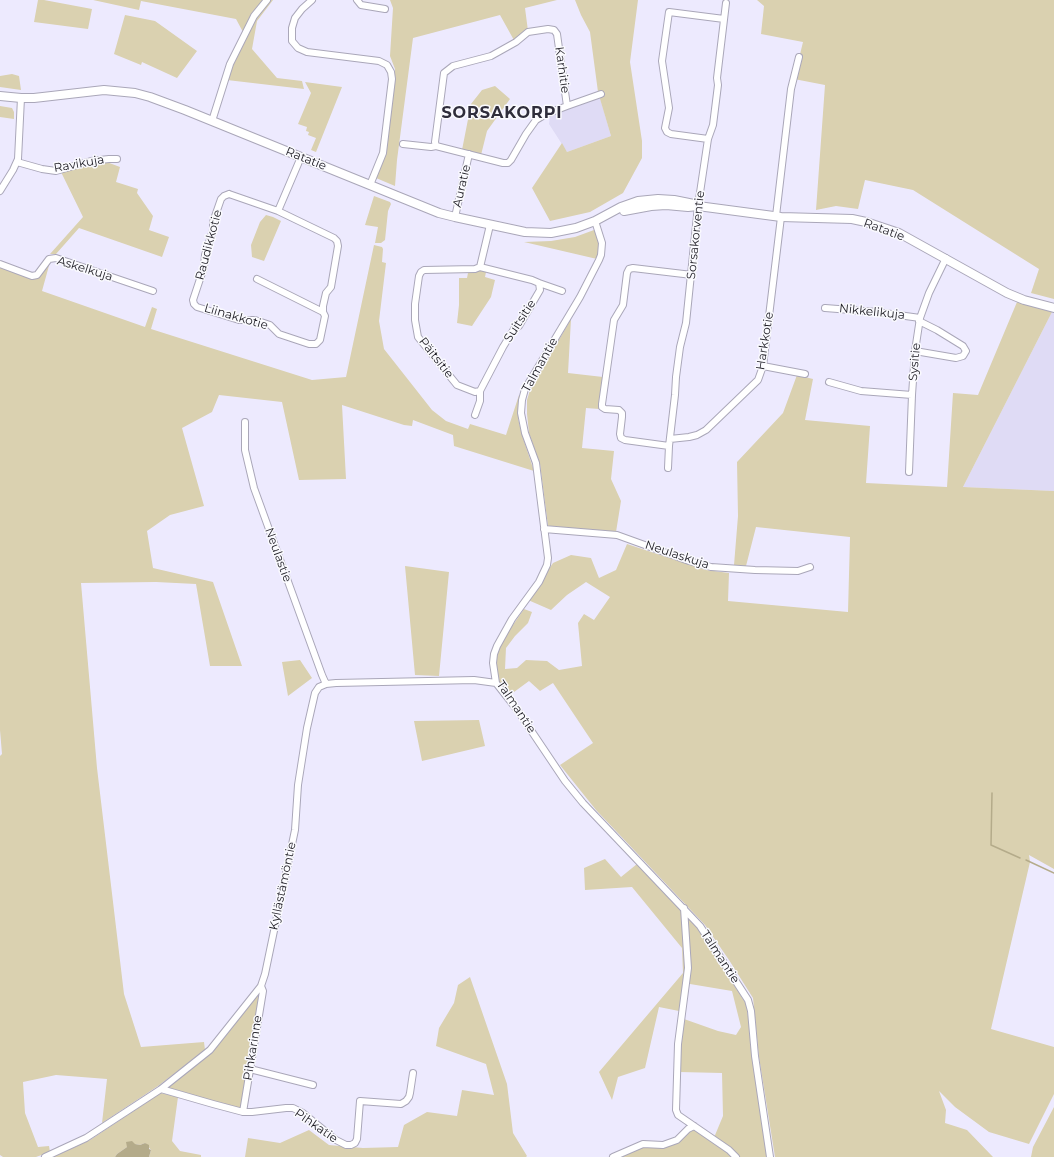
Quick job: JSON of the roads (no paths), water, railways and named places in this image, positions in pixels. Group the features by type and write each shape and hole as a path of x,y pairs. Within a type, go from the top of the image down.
{"street":[{"path":"212,121 230,64 254,16 267,0"},
{"path":"312,0 295,18 292,28 292,41 298,48 307,52 379,61 387,65 391,72 392,80 383,152 370,185"},
{"name":"Sorsakorventie","path":"668,468 676,377 680,347 686,323 698,206 708,139 713,125 726,2"},
{"path":"359,3 384,9"},
{"path":"708,139 671,134 667,132 665,128 669,108 662,61 669,12 724,19"},
{"name":"Karhitie","path":"436,146 435,142 444,73 453,66 491,56 516,42 528,32 548,29 554,30 557,34 567,106 546,114 536,120 508,163 469,154"},
{"name":"Harkkotie","path":"670,439 697,435 706,430 758,380 763,366 791,89 799,57"},
{"name":"Ratatie","path":"0,96 21,98 104,90 136,93 186,110 440,213 525,232 551,233 576,228 621,206 638,201 651,200 674,200 698,206 778,216 852,219 899,233 1007,293 1024,300 1054,308"},
{"path":"567,106 601,94"},
{"path":"0,191 17,162 19,154 21,98"},
{"path":"404,144 431,147 436,146 469,154"},
{"name":"Auratie","path":"455,217 469,154"},
{"path":"278,211 301,157"},
{"name":"Ravikuja","path":"17,162 56,171 92,161 109,158 117,159"},
{"name":"Raudikkotie","path":"194,304 204,267 205,255 213,230 213,222 221,199 229,194 278,211"},
{"name":"Liinakkotie","path":"194,304 239,320 255,320 270,326 279,334 309,344 316,344 320,340 325,316 323,306 326,293 331,287 338,246 337,241 334,238 278,211"},
{"name":"Talmantie","path":"595,220 602,243 599,260 580,296 525,389 522,400 521,413 525,433 536,463 548,558 547,565 539,582 512,619 497,646 493,663 496,683 518,711 565,781 583,803 700,926 748,1000 751,1011 755,1056 770,1157"},
{"path":"480,267 490,225"},
{"name":"Askelkuja","path":"0,264 32,276 37,275 49,259 56,258 153,291"},
{"name":"Sysitie","path":"909,472 915,351 920,319 929,293 946,258"},
{"name":"Suitsitie","path":"476,415 480,401 480,391 506,341 514,329 519,326 540,290 539,283 532,280 480,267"},
{"name":"Päitsitie","path":"480,267 475,269 424,270 421,272 419,276 415,312 418,337 457,385 475,392 480,391"},
{"path":"669,446 625,440 621,438 622,413 619,410 605,409 602,407 605,381 614,320 623,305 627,273 629,269 633,268 692,275"},
{"path":"257,279 323,312"},
{"path":"539,283 562,291"},
{"name":"Nikkelikuja","path":"825,308 877,312 920,319"},
{"path":"915,351 956,358 963,356 966,351 963,346 920,319"},
{"path":"763,366 805,374"},
{"path":"829,382 861,391 912,395"},
{"name":"Neulastie","path":"245,422 245,450 254,488 326,684"},
{"name":"Neulaskuja","path":"544,530 617,535 689,561 711,567 798,571 810,567"},
{"path":"326,684 474,680 496,683"},
{"name":"Kyllästämöntie","path":"45,1157 86,1138 161,1089 210,1050 261,986 265,974 295,830 298,785 312,703 315,693 319,687 326,684"},
{"path":"684,908 688,968 678,1044 676,1110 678,1115 729,1150 736,1157"},
{"name":"Pihkarinne","path":"243,1112 263,991 261,986"},
{"path":"250,1069 313,1085"},
{"name":"Pihkatie","path":"161,1089 243,1112 293,1108 303,1113 336,1140 346,1145 351,1145 355,1143 357,1139 360,1101 401,1104 409,1097 412,1073"},
{"path":"613,1157 643,1144 663,1145 677,1140 688,1129 694,1126"}],"waterway":[{"path":"992,793 991,845 1020,858"},
{"path":"1026,860 1054,873"}],"district":[{"name":"SORSAKORPI","path":"502,113"}]}
